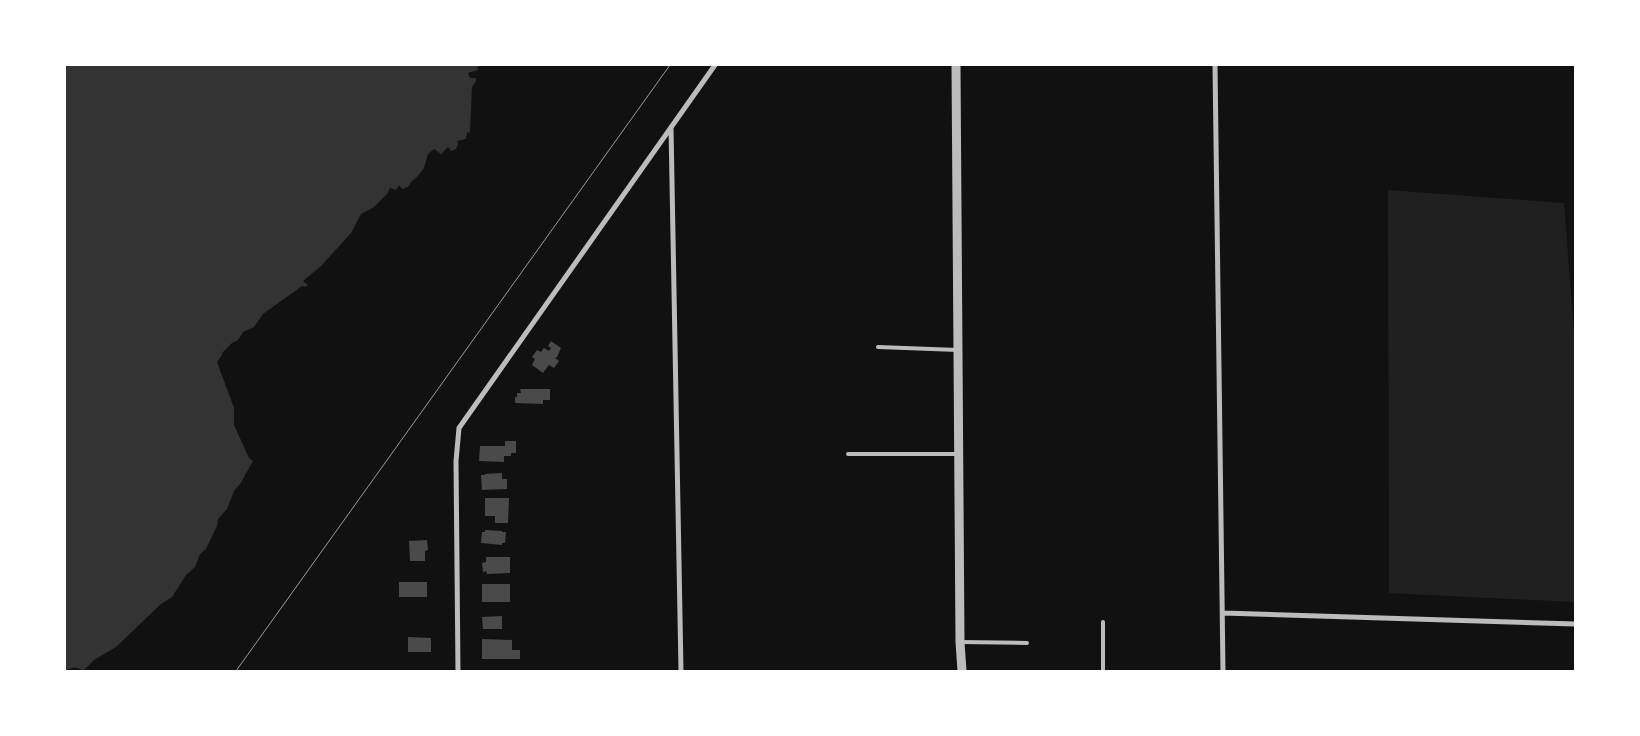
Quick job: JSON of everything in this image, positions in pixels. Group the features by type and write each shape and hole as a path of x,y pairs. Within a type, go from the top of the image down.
{"street":[{"path":"458,671 456,461 458,428 715,65"},
{"path":"956,65 960,642 962,671"},
{"path":"1215,65 1223,671"},
{"path":"670,126 681,671"},
{"path":"1223,613 1575,624"}],"lane":[{"path":"878,347 958,350"},
{"path":"848,454 959,454"},
{"path":"1103,622 1103,671"},
{"path":"960,642 1027,643"}],"shaded area":[{"path":"65,65 480,65 477,68 478,70 468,73 470,78 476,78 476,81 472,87 470,132 467,133 466,139 457,141 456,149 451,151 448,147 441,154 434,149 428,154 424,168 408,187 402,189 399,185 396,190 390,188 387,194 374,207 361,214 351,233 321,266 303,281 308,285 302,286 263,314 254,327 243,332 238,340 222,353 217,362 234,408 234,425 249,458 253,461 234,491 227,509 218,519 217,526 206,549 200,554 195,567 186,575 172,597 161,604 116,647 94,660 83,671 74,668 65,671"},
{"path":"1388,190 1564,203 1575,346 1575,602 1389,593"}],"building":[{"path":"551,341 561,348 555,358 559,361 554,368 549,365 543,373 532,365 535,359 532,357 537,350 541,352 544,348 549,351 551,348 548,346"},
{"path":"520,389 550,389 550,400 543,400 543,404 515,403 517,393 521,393"},
{"path":"505,441 516,441 516,453 511,453 511,456 504,456 504,462 479,461 480,446 505,446"},
{"path":"502,473 502,479 507,479 507,489 482,490 481,475"},
{"path":"485,498 509,498 508,523 495,523 495,516 485,516"},
{"path":"485,530 506,532 505,543 502,543 502,545 481,543 482,532 485,532"},
{"path":"427,540 428,550 425,551 425,561 410,561 409,541"},
{"path":"486,557 510,557 510,573 487,574 486,571 483,572 482,563 486,562"},
{"path":"399,582 427,582 427,597 399,597"},
{"path":"482,584 510,584 510,602 482,602"},
{"path":"502,616 502,629 483,629 482,617"},
{"path":"408,637 431,638 431,652 408,652"},
{"path":"482,639 512,640 512,650 520,650 520,659 482,659"}],"tram line":[{"path":"236,671 670,65"}]}
